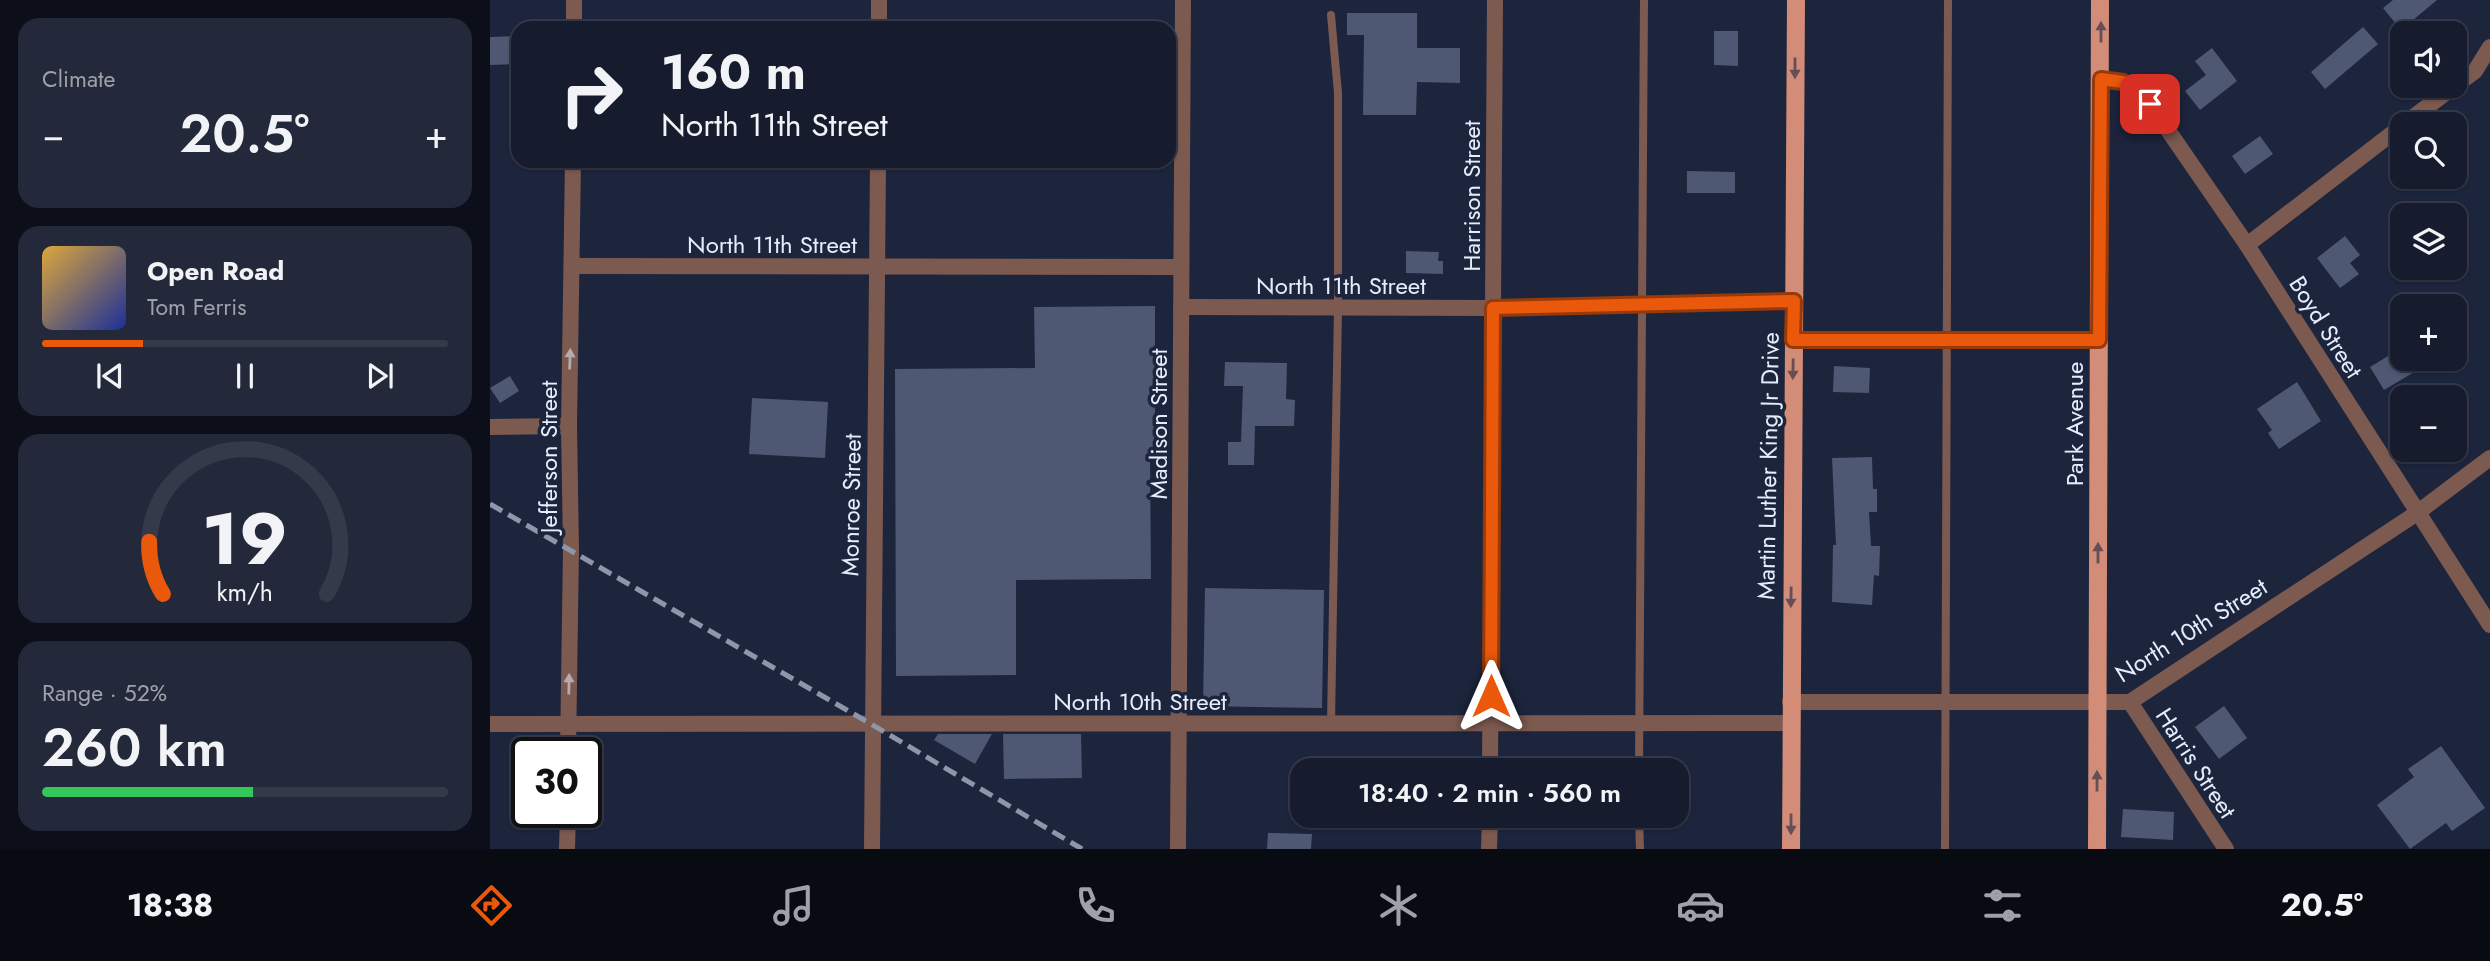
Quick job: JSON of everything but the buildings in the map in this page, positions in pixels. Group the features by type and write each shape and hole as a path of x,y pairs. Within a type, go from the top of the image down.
{"main road":[{"name":"Martin Luther King Jr Drive","path":"1791,849 1796,0"},
{"name":"Park Avenue","path":"2097,849 2100,0"}],"street":[{"path":"574,0 574,21"},
{"path":"879,0 879,21"},
{"name":"Madison Street","path":"1178,849 1183,0"},
{"name":"Harrison Street","path":"1490,758 1495,0"},
{"path":"2423,112 2482,73 2490,47"},
{"name":"Boyd Street","path":"2101,79 2123,82 2150,104 2247,245 2490,625"},
{"path":"2247,245 2390,135"},
{"name":"Jefferson Street","path":"568,737 573,168"},
{"name":"Monroe Street","path":"872,849 878,168"},
{"name":"North 11th Street","path":"573,266 1181,267"},
{"name":"North 11th Street","path":"1181,307 1493,308 1794,301"},
{"path":"1793,340 2099,340"},
{"path":"490,427 569,426"},
{"name":"North 10th Street","path":"1790,702 2130,702 2417,513 2490,458"},
{"name":"Harris Street","path":"2130,702 2226,849"},
{"name":"North 10th Street","path":"490,724 1790,723"},
{"path":"568,828 568,849"},
{"path":"1489,849 1490,828"}],"lane":[{"path":"1639,758 1644,0"},
{"path":"1945,849 1948,0"},
{"path":"1331,15 1338,93 1338,307 1331,724"},
{"path":"1639,828 1640,849"}],"railway":[{"path":"490,504 1082,849"}],"route":[{"path":"1491,696 1493,308 1794,301 1793,340 2099,340 2101,79 2123,82 2150,104"}]}
